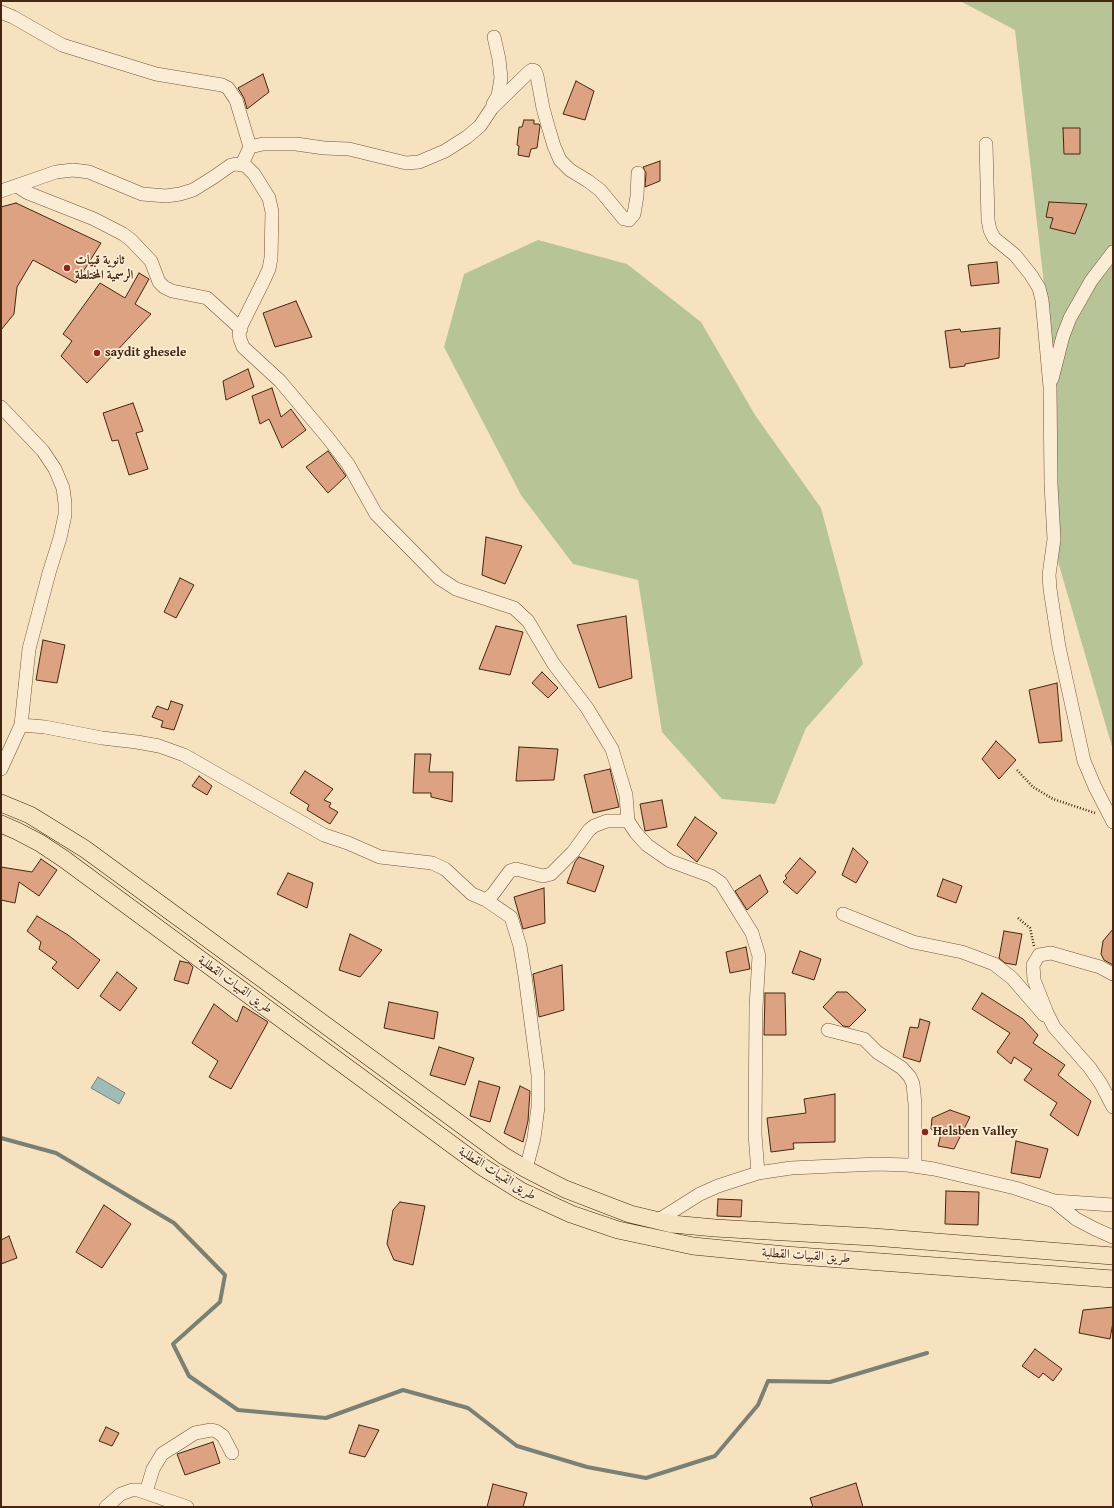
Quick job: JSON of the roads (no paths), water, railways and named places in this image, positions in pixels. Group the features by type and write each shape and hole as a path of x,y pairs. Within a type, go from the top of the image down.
{"main road":[{"path":"1,804 30,815 92,854 504,1156 526,1170 605,1206 657,1221 715,1228 873,1237 1113,1256"},
{"name":"طريق القبيات القطلبة","path":"1,824 17,831 64,859 481,1166 521,1191 571,1214 618,1230 693,1246 785,1255 1113,1279"},
{"path":"40,844 51,827"}],"street":[{"path":"1,12 13,17 62,45 156,74 222,85 228,88 236,100 250,147 242,164"},
{"path":"250,147 263,144 296,144 324,148 349,149 406,163 419,162 445,151 468,137 480,126 498,96 501,78 499,59 494,37"},
{"path":"492,108 529,72 535,71 548,126 560,160 570,170 600,190 624,219 629,220 634,214 637,196 638,172"},
{"path":"986,144 988,220 990,230 996,240 1015,255 1034,279 1039,288 1042,300 1050,387 1051,477 1054,539 1049,575 1050,589 1059,647 1084,761 1095,787 1112,820"},
{"path":"1,191 56,172 78,170 89,172 142,194 166,196 193,190 231,164 242,164 248,167 254,174 269,198 272,212 273,223 271,258 269,269 242,324 240,339 243,347 280,381 328,438 348,464 376,514 436,575 447,584 468,593 514,608 528,621 552,663 587,708 612,749 626,795 628,821 636,833 647,845 670,861 711,876 721,883 752,933 759,956 756,1007 755,1134 758,1173"},
{"path":"17,186 28,193 94,219 123,234 131,240 151,261 159,282 164,287 172,291 207,298 241,329"},
{"path":"1050,387 1065,329 1091,281 1113,252"},
{"path":"1,407 43,451 55,469 63,488 65,503 65,515 60,538 48,573 29,649 21,725 1,769"},
{"path":"21,725 45,727 102,738 159,746 184,755 324,835 348,843 380,857 432,862 445,869 472,894 486,900 511,917 520,946 538,1075 538,1107 534,1138 526,1170"},
{"path":"486,900 510,871 516,869 543,876 551,874 573,852 589,830 594,826 607,821 628,821"},
{"path":"843,914 913,942 962,952 994,964 1012,978 1090,1068 1101,1084 1113,1107"},
{"path":"1054,1026 1047,1013 1034,980 1033,965 1036,958 1041,954 1051,953 1100,967 1113,974"},
{"path":"828,1030 864,1039 878,1052 902,1068 910,1077 913,1084 915,1104 915,1166"},
{"path":"657,1221 700,1194 758,1173 791,1168 877,1164 915,1166 934,1169 1002,1184 1054,1201 1113,1205"},
{"path":"1054,1201 1076,1219 1113,1236"},
{"path":"146,1492 153,1469 162,1454 195,1433 211,1430 216,1431 222,1436 232,1453"},
{"path":"106,1507 121,1494 138,1490 187,1507"}],"water":[{"path":"98,1077 125,1093 119,1104 91,1088"}],"waterway":[{"path":"1,1138 56,1153 174,1223 225,1275 220,1302 173,1344 189,1376 238,1410 326,1418 403,1390 468,1408 517,1446 587,1467 646,1478 715,1456 758,1405 768,1381 830,1382 927,1353"}],"place":[{"name":"ثانوية قبيات الرسمية المختلطة","path":"67,268"},
{"name":"saydit ghesele","path":"97,353"},
{"name":"Helsben Valley","path":"925,1132"}]}
